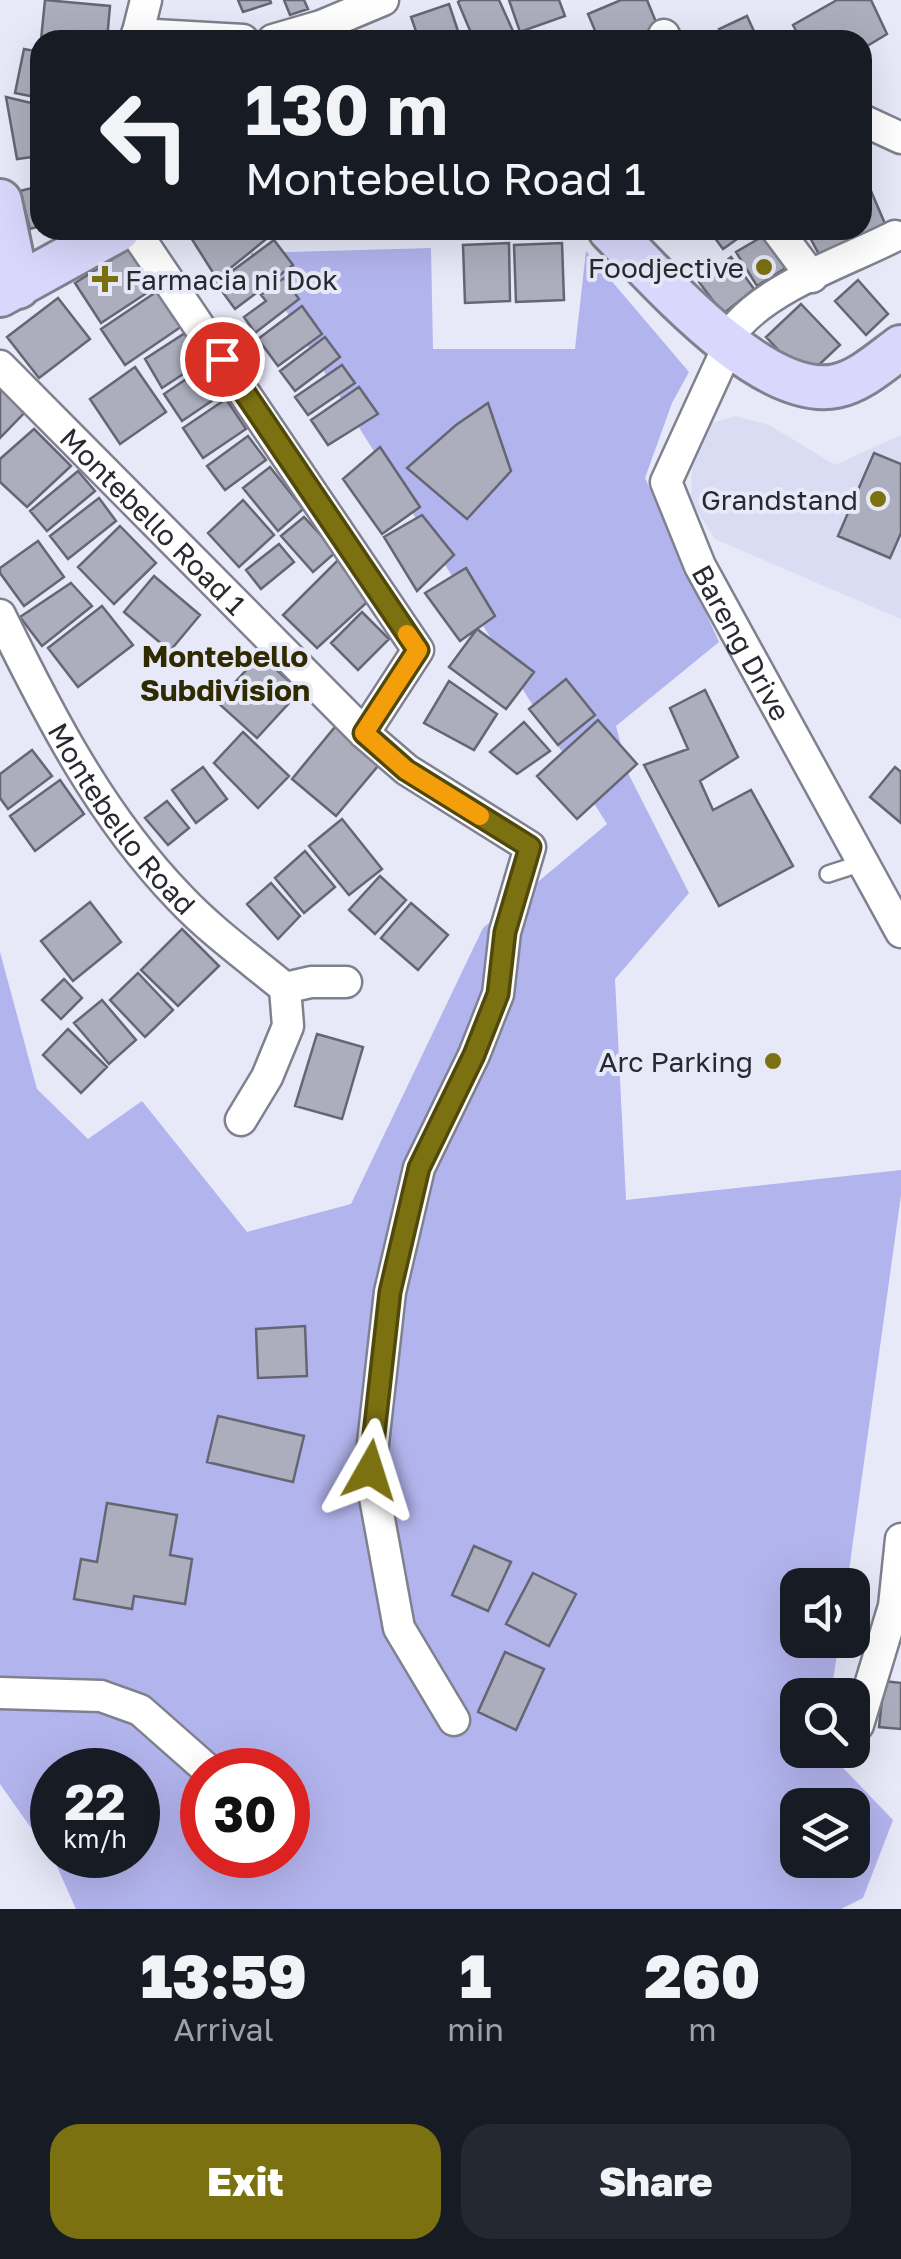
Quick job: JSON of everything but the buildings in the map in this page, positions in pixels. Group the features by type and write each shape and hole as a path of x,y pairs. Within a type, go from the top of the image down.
{"main road":[{"path":"0,201 9,291 100,240"},
{"path":"620,240 730,345 774,375 808,388 839,386 871,369 901,346"}],"street":[{"path":"139,30 146,0"},
{"path":"308,30 383,0"},
{"path":"872,125 901,138"},
{"name":"Bareng Drive","path":"896,236 755,306 738,325 666,482 700,566 901,932"},
{"path":"141,240 418,650 364,733"},
{"path":"784,240 812,277"},
{"name":"Montebello Road 1","path":"0,366 364,733 406,770 530,847 505,932 498,994 474,1055 419,1168 390,1292 370,1470 399,1628 454,1720"},
{"name":"Montebello Road","path":"0,615 59,734 104,805 181,900 284,988"},
{"path":"241,1120 268,1077 288,1026 284,988 311,982 346,982"},
{"path":"870,1686 894,1606 901,1538"},
{"path":"0,1692 100,1696 140,1710 183,1748"}],"lane":[{"path":"828,874 862,863"}],"shaded area":[{"path":"431,248 433,349 575,349 586,251 689,372 672,403 645,478 719,642 616,726 629,775 689,893 615,979 626,1200 901,1170 901,1195 849,1568 780,1568 780,1658 836,1658 833,1678 780,1678 780,1768 843,1768 862,1788 780,1788 780,1878 870,1878 870,1796 893,1820 863,1898 841,1909 76,1909 62,1878 160,1878 160,1748 30,1748 30,1827 0,1784 0,952 37,1089 88,1139 142,1101 247,1232 351,1204 483,928 607,824 250,253"},
{"path":"735,416 769,425 835,465 901,435 901,619 715,539 691,501 692,468 712,423"}],"slow traffic":[{"path":"407,634 418,650 364,733 406,770 480,816"}],"place":[{"name":"Foodjective","path":"764,267"},
{"name":"Farmacia ni Dok","path":"105,279"},
{"name":"Grandstand","path":"878,499"},
{"name":"Arc Parking","path":"773,1061"}],"district":[{"name":"Montebello Subdivision","path":"225,673"}],"route":[{"path":"222,359 418,650 364,733 406,770 530,847 505,932 498,994 474,1055 419,1168 390,1292 370,1470"}]}
